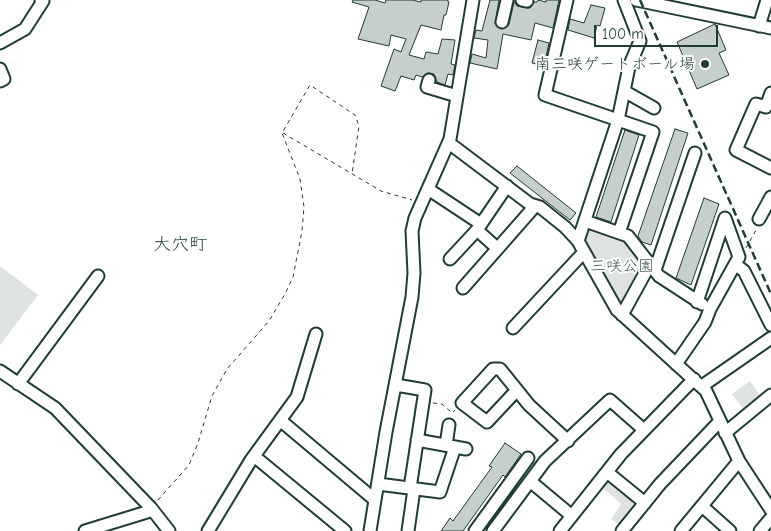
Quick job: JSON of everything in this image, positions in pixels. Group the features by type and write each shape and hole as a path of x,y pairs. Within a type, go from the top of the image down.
{"street":[{"path":"0,43 25,28 43,1 41,0"},
{"path":"360,531 370,531 412,297 414,273 412,231 421,203 449,143 473,0"},
{"path":"502,22 507,0"},
{"path":"567,0 546,95 653,132 618,233"},
{"path":"578,241 618,120 629,67 640,41 624,0"},
{"path":"636,0 690,6 771,28"},
{"path":"759,26 767,0"},
{"path":"0,70 4,79 0,80"},
{"path":"429,80 427,87 457,96"},
{"path":"624,91 654,108"},
{"path":"771,93 766,107 756,104 736,150 771,168"},
{"path":"449,143 475,164 535,206 540,207 578,241 617,310 706,391 739,461 771,510"},
{"path":"622,315 653,267 694,153"},
{"path":"450,259 479,227 507,186"},
{"path":"428,189 479,227 498,248"},
{"path":"760,219 771,197"},
{"path":"463,288 535,206"},
{"path":"697,302 725,218 737,261 771,325"},
{"path":"585,220 628,236 659,276 710,309"},
{"path":"513,328 584,252"},
{"path":"676,364 705,322 710,309 737,261"},
{"path":"18,384 98,276"},
{"path":"208,531 254,456 297,397 316,334"},
{"path":"560,531 620,454 644,430 698,382 771,338"},
{"path":"517,390 487,422 462,403 494,369 500,369 529,404 568,441"},
{"path":"0,371 55,408 151,508 169,531"},
{"path":"396,385 425,390 417,440 408,531"},
{"path":"725,433 771,395"},
{"path":"493,531 545,461 610,400 644,430"},
{"path":"280,420 375,500"},
{"path":"622,531 720,421"},
{"path":"378,484 440,492 456,447 449,425"},
{"path":"417,440 456,447"},
{"path":"254,456 345,531"},
{"path":"475,531 528,458"},
{"path":"681,531 739,461"},
{"path":"607,472 645,503"},
{"path":"530,481 572,516"},
{"path":"702,506 730,531"},
{"path":"85,531 147,512 151,508"},
{"path":"760,531 771,518"}],"path":[{"path":"282,133 310,85 355,115 359,126 352,174"},
{"path":"282,133 381,191 421,203"},
{"path":"151,508 188,465 198,443 212,396 227,369 268,320 285,294 293,277 302,231 304,207 300,179 282,133"},
{"path":"737,261 752,240 760,219"},
{"path":"424,402 442,404 452,413 462,403"}],"green space":[{"name":"三咲公園","path":"589,228 625,238 647,264 621,305 584,240"},
{"path":"0,266 38,295 0,345"},
{"path":"750,381 761,397 744,410 732,394"},
{"path":"606,478 640,501 622,527 611,519 621,504 601,486"}],"building":[{"path":"353,0 375,0 385,3 386,0 421,2 421,0 448,0 441,30 421,25 409,55 424,59 426,52 438,54 442,39 455,40 451,64 455,65 453,75 448,74 445,85 437,82 434,74 428,73 422,77 416,75 414,80 401,76 395,91 381,86 394,49 401,52 406,39 391,35 389,46 358,39 369,7 352,2"},
{"path":"490,0 499,0 495,24 501,29 509,24 514,2 517,6 530,8 538,0 546,2 546,0 559,0 553,28 535,23 531,40 503,34 497,69 470,63 472,54 486,58 488,40 474,38 476,30 482,31"},
{"path":"591,5 605,8 600,26 597,25 594,38 568,30 570,19 584,23"},
{"name":"南三咲ゲートボール場","path":"715,24 726,50 719,53 729,75 697,89 677,42"},
{"path":"538,40 549,43 544,66 532,63"},
{"path":"675,129 688,133 651,245 642,242 638,236"},
{"path":"625,130 639,135 611,222 596,217"},
{"path":"517,166 576,213 570,220 510,173"},
{"path":"704,198 719,204 691,285 676,278"},
{"path":"505,443 521,454 505,477 503,475 463,531 441,531 450,518 453,521 492,467 489,466"}],"railway":[{"path":"640,0 771,294"}],"place":[{"name":"南三咲ゲートボール場","path":"705,64"}],"district":[{"name":"大穴町","path":"180,245"}]}
